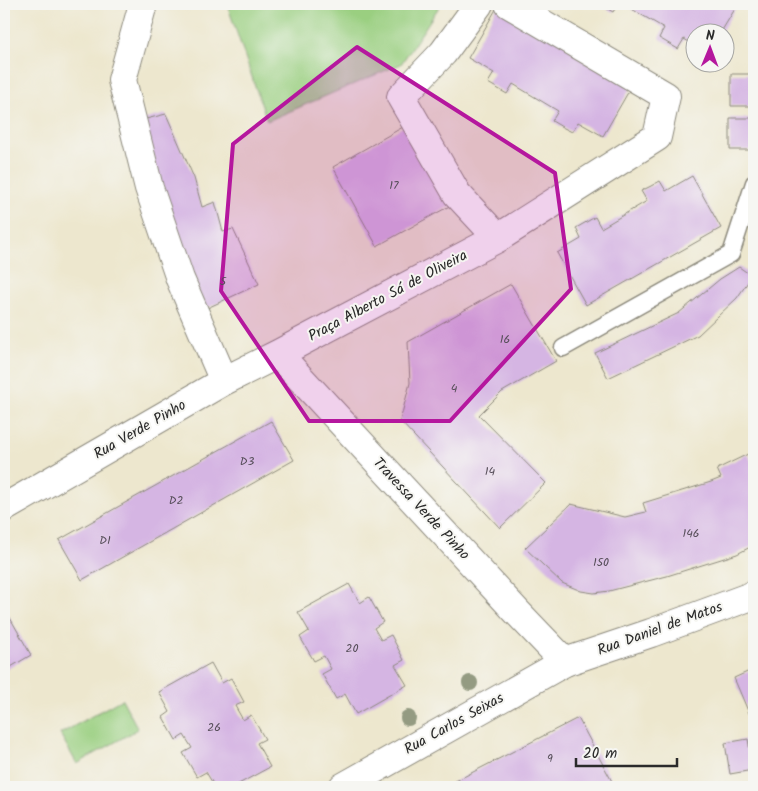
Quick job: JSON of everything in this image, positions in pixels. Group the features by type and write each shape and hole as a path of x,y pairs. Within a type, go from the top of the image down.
{"street":[{"path":"143,4 122,80 150,188 180,279 224,381"},
{"path":"479,4 443,53 401,97 457,194 498,238"},
{"name":"Praça Alberto Sá de Oliveira","path":"278,354 498,238 657,137 666,96 509,4"},
{"name":"Rua Verde Pinho","path":"4,508 224,381 278,354"},
{"name":"Travessa Verde Pinho","path":"278,354 565,662"},
{"name":"Rua Daniel de Matos","path":"565,662 754,595"},
{"name":"Rua Carlos Seixas","path":"343,787 565,662"}],"lane":[{"path":"563,348 731,254 754,183"}],"highlighted area":[{"path":"357,47 555,173 571,289 450,421 309,421 221,291 233,144"}],"green space":[{"path":"227,4 441,4 401,64 267,121"},
{"path":"122,699 138,729 77,764 60,734"}],"building":[{"path":"499,4 634,82 603,136 578,122 572,132 562,127 552,121 558,111 513,84 507,94 488,83 494,73 468,58"},
{"path":"599,4 618,4 613,12"},
{"path":"623,4 738,4 727,22 686,22 686,40 684,39 678,49 659,38 664,28"},
{"path":"731,74 754,74 754,106 731,106"},
{"path":"166,114 194,178 202,207 215,202 223,232 233,229 259,284 203,310 187,278 142,120"},
{"path":"730,118 754,118 754,150 730,150"},
{"path":"410,123 455,203 377,246 333,167"},
{"path":"692,176 721,228 586,305 557,253 581,239 576,228 595,217 601,228 647,201 641,191 660,181 666,191"},
{"path":"739,267 752,276 737,298 698,335 608,378 595,353 679,313 720,279"},
{"path":"511,284 556,361 502,392 479,415 546,483 500,528 400,421 410,383 408,342"},
{"path":"271,421 294,460 82,580 59,540"},
{"path":"748,454 752,462 754,461 754,545 737,554 667,576 594,593 581,591 562,583 525,548 571,504 625,517 646,512 643,503 721,478 717,469"},
{"path":"349,584 360,603 369,597 383,622 374,628 381,640 391,635 404,660 395,665 407,685 356,714 345,694 336,699 322,674 331,669 324,656 314,661 300,637 309,631 298,612"},
{"path":"9,616 31,655 4,671 4,619"},
{"path":"211,663 222,683 231,678 244,702 235,706 243,720 251,715 265,739 257,743 270,767 233,787 215,787 206,772 197,777 183,753 192,748 184,735 176,740 163,717 170,712 159,692"},
{"path":"754,669 754,725 734,678"},
{"path":"578,718 615,787 444,787"},
{"path":"748,739 753,770 730,774 725,743"}]}
